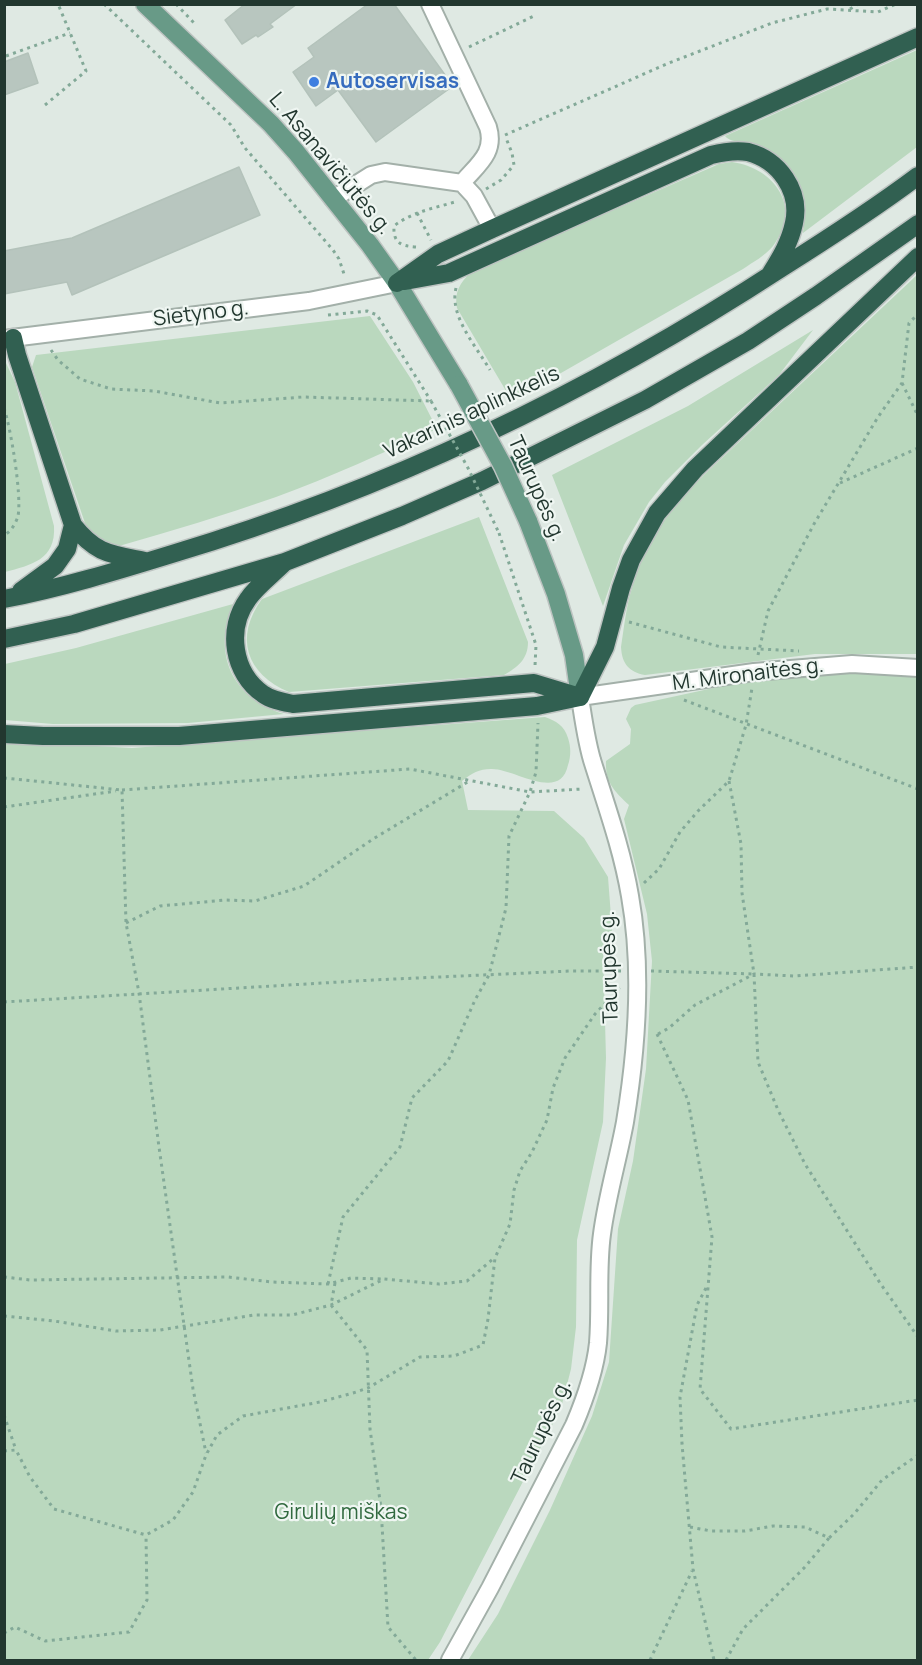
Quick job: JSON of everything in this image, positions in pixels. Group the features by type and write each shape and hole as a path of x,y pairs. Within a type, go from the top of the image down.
{"highway":[{"path":"397,283 438,254 918,37"},
{"path":"397,283 449,273 711,155 735,151 746,152 770,162 788,182 793,195 794,222 787,246 770,276"},
{"name":"Vakarinis aplinkkelis","path":"8,598 147,562 247,532 409,469 523,417 726,305 876,207 918,176"},
{"path":"4,639 74,624 285,562 402,516 482,480 645,400 748,341 918,224"},
{"path":"580,697 604,647 631,560 657,513 695,469 918,257"},
{"path":"9,339 17,355 73,525 95,549 147,562"},
{"path":"8,598 55,566 68,549 73,525"},
{"path":"285,562 248,599 237,624 235,636 236,651 246,677 264,695 293,704 534,683 580,697"},
{"path":"4,734 178,736 537,706 580,697"}],"main road":[{"name":"L. Asanavičiūtės g.","path":"145,4 271,124 333,199 397,283"},
{"name":"Taurupės g.","path":"397,283 459,385 503,466 528,520 556,594 574,655 580,697"}],"street":[{"path":"430,4 491,139 484,158 462,183"},
{"path":"333,199 371,175 385,172 462,183 474,196 492,229"},
{"name":"Sietyno g.","path":"9,339 309,301 397,283"},
{"name":"M. Mironaitės g.","path":"580,697 754,672 852,664 918,668"},
{"name":"Taurupės g.","path":"450,1660 490,1588 586,1398 598,1344 599,1263 602,1234 624,1122 635,1030 637,970 630,895 592,758 580,697"}],"path":[{"path":"45,105 86,71 58,4"},
{"path":"104,4 231,125 245,148 333,250 339,259 342,272"},
{"path":"176,4 194,23"},
{"path":"827,9 831,4"},
{"path":"848,10 858,4"},
{"path":"491,139 516,131 669,63 772,23 827,9 878,12 896,4"},
{"path":"453,55 536,15"},
{"path":"6,56 70,33"},
{"path":"393,236 396,241 405,246 416,248 432,242 417,213"},
{"path":"457,283 453,300 459,319 490,370"},
{"path":"367,312 377,315 431,401 468,468 499,533 536,645 534,683"},
{"path":"612,618 722,647 759,649 768,610 814,524 878,417 902,383 909,323 918,314"},
{"path":"51,350 64,366 80,379 111,389 154,391 220,403 303,397 431,401"},
{"path":"902,383 918,416"},
{"path":"4,408 19,499 17,518 9,533 4,535"},
{"path":"838,484 918,448"},
{"path":"754,672 746,725 729,781 741,844 742,893 754,974 758,1062 778,1110 805,1164 880,1283 918,1337"},
{"path":"683,700 918,789"},
{"path":"328,1284 343,1217 400,1147 412,1098 448,1061 475,1000 489,975 506,908 509,836 530,792 537,764 537,706"},
{"path":"4,807 122,790 410,769 530,792 602,788"},
{"path":"4,778 122,790"},
{"path":"126,923 160,906 226,900 255,901 304,886 373,839 471,780"},
{"path":"630,895 659,869 680,832 729,781"},
{"path":"122,790 126,923 139,993 193,1389 206,1455"},
{"path":"4,1002 489,975 637,970 795,976 918,967"},
{"path":"4,1415 16,1450 30,1477 54,1509 146,1535 173,1520 193,1492 206,1455 217,1435 243,1416 320,1402 368,1388 420,1357 454,1356 483,1345 495,1258 510,1224 514,1190 520,1171 547,1120 553,1088 565,1058 595,1014 637,970"},
{"path":"635,1030 657,1034 669,1028 696,1005 754,974"},
{"path":"657,1034 688,1100 712,1237 700,1389 730,1429 918,1400"},
{"path":"4,1277 30,1280 228,1277 272,1282 328,1284 351,1278 439,1284 467,1281 495,1258"},
{"path":"4,1316 116,1330 160,1330 254,1315 292,1315 331,1305 384,1279"},
{"path":"335,1283 331,1305 367,1350 370,1429 381,1508 388,1627 417,1660"},
{"path":"708,1286 697,1305 680,1397 693,1569 714,1660"},
{"path":"4,1451 16,1450"},
{"path":"726,1660 743,1629 854,1514 882,1480 918,1455"},
{"path":"689,1527 711,1531 745,1531 773,1526 806,1527 829,1538"},
{"path":"4,1633 15,1627 45,1641 129,1632 147,1600 146,1535"},
{"path":"650,1660 693,1569"}],"green space":[{"path":"917,50 917,147 803,233 804,205 797,180 790,169 770,151 728,139 725,136"},
{"path":"732,162 761,172 780,192 785,204 785,218 782,232 770,250 743,269 512,401 457,308 457,292 467,276 471,272 719,164"},
{"path":"917,275 917,654 815,654 645,675 635,672 627,666 623,658 621,647 625,618 637,571 661,526 682,498 706,473"},
{"path":"370,316 413,382 437,429 276,497 119,546 107,545 87,529 32,367 36,355"},
{"path":"813,330 779,375 702,445 665,482 649,502 624,545 603,606 552,475 688,406"},
{"path":"5,361 15,382 54,526 54,537 51,547 40,559 24,567 5,572"},
{"path":"479,517 528,642 524,658 509,672 504,675 289,692 274,684 254,665 249,653 248,627 262,599"},
{"path":"233,604 227,622 225,640 226,657 231,672 239,685 251,697 266,707 284,714 188,723 53,724 5,720 5,664 76,648"},
{"path":"828,673 917,676 917,1660 468,1660 498,1614 550,1510 592,1416 609,1362 618,1229 633,1161 646,1069 652,961 647,914 624,819 629,805 612,786 607,775 606,761 630,744 631,729 626,719 635,705 764,677"},
{"name":"Girulių miškas","path":"545,717 559,724 564,730 570,748 568,765 563,776 556,782 535,781 491,769 476,772 462,781 468,810 554,811 584,838 608,877 612,930 603,949 606,1058 603,1122 577,1240 576,1327 571,1369 561,1408 440,1642 428,1660 5,1660 4,741 132,748"}],"building":[{"path":"245,4 297,4 270,24 273,27 242,44 225,20"},
{"path":"368,4 394,4 453,86 376,142 338,90 316,106 293,72 314,57 308,48"},
{"path":"28,53 38,83 4,95 4,62"},
{"path":"239,167 260,215 72,295 67,282 4,294 4,251 72,238"}],"place":[{"name":"Autoservisas","path":"314,82"}]}
